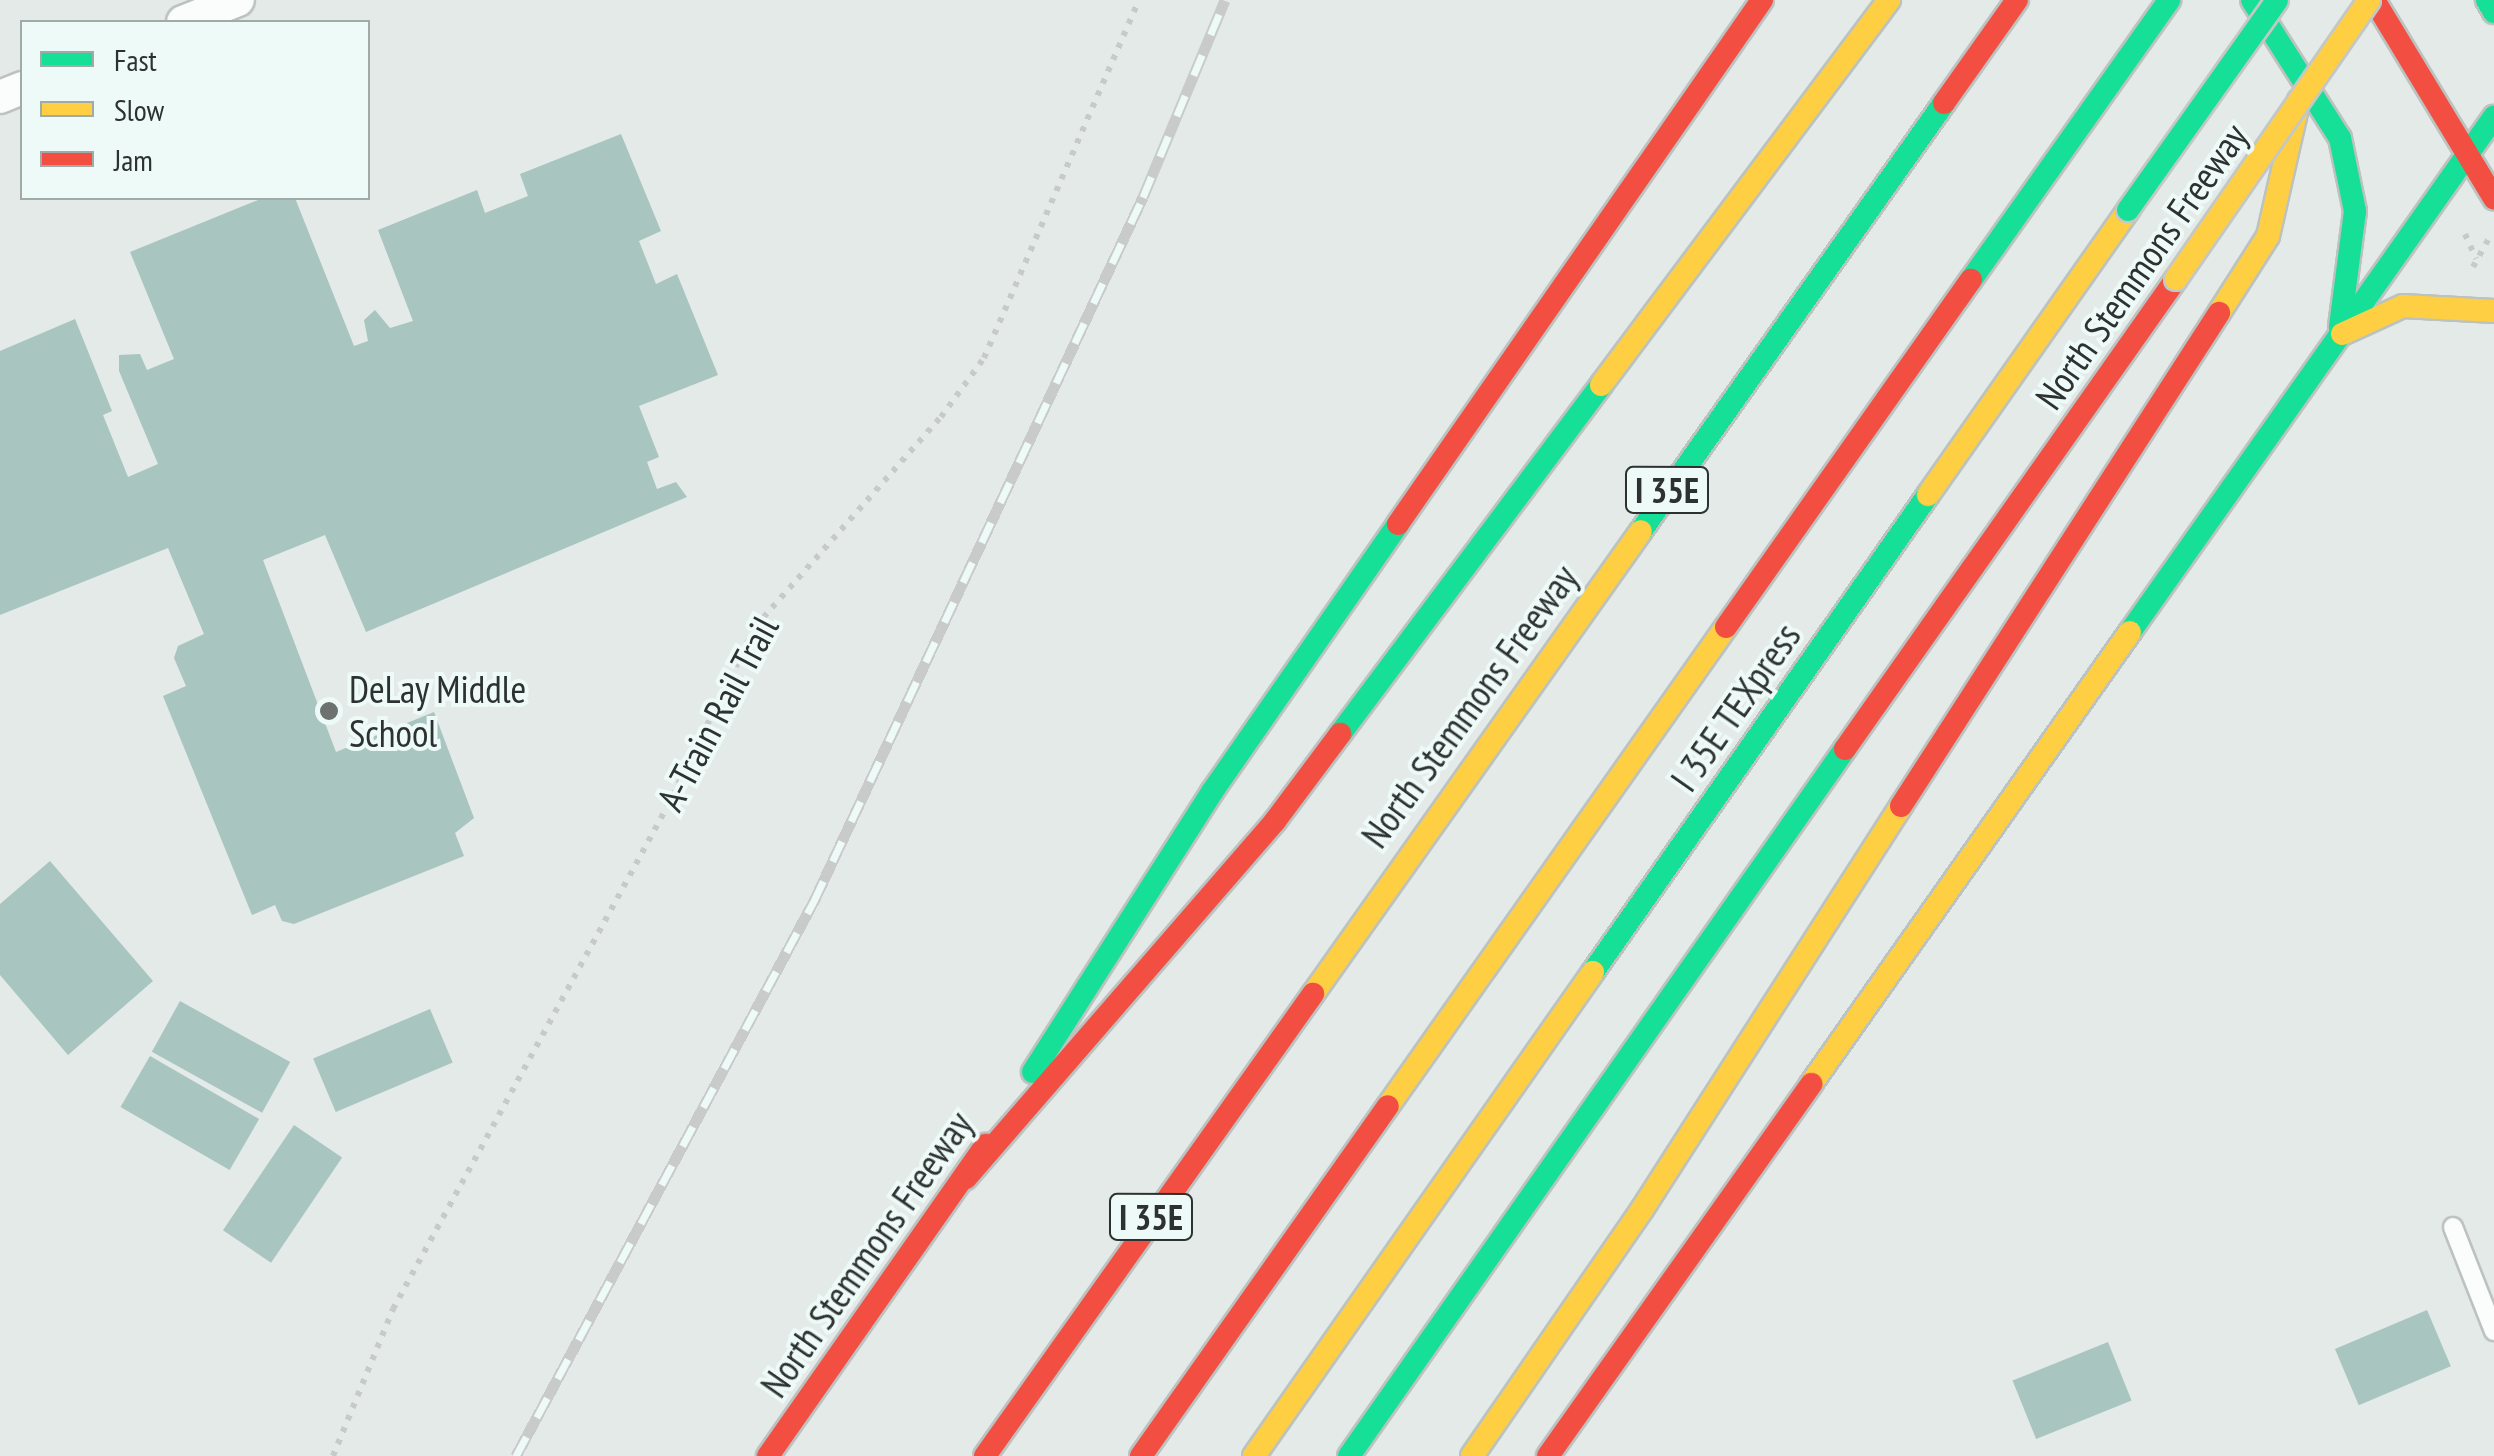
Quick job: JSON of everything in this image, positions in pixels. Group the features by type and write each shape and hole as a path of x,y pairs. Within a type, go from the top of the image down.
{"main road":[{"name":"North Stemmons Freeway","path":"768,1456 966,1178 1212,792 1762,0"},
{"path":"966,1178 1276,821 1889,0"},
{"path":"1141,1456 2169,0"},
{"path":"2252,0 2340,138 2354,211 2339,335"},
{"name":"I 35E TEXpress","path":"1254,1456 2277,0"},
{"name":"North Stemmons Freeway","path":"1349,1456 2372,0"},
{"path":"2372,0 2494,198"},
{"path":"2487,0 2494,12"},
{"name":"North Stemmons Freeway","path":"984,1456 2016,2"},
{"path":"1472,1456 1642,1208 2268,236 2300,98"},
{"path":"1548,1456 2494,116"},
{"path":"2339,335 2403,306 2494,311"}],"street":[{"path":"188,20 238,0"}],"lane":[{"path":"2453,1227 2494,1331"}],"path":[{"name":"A-Train Rail Trail","path":"333,1456 393,1309 667,808 755,626 941,417 984,358 1139,0"},
{"path":"2458,221 2477,260"},
{"path":"2468,277 2493,231"}],"building":[{"path":"621,134 661,231 639,241 656,284 677,274 718,375 639,406 659,457 647,462 657,489 676,482 687,497 366,632 325,535 263,560 336,752 434,712 474,818 455,833 464,856 294,924 282,921 275,905 252,915 163,696 186,686 174,658 178,646 204,634 168,548 0,615 0,351 75,319 112,411 103,415 128,477 158,464 119,371 119,355 140,354 147,370 174,359 130,252 258,200 296,200 354,346 368,341 364,320 375,310 390,328 413,321 378,230 477,190 485,213 528,196 520,174"},
{"path":"50,861 153,981 68,1055 0,975 0,904"},
{"path":"180,1001 290,1062 262,1113 152,1052"},
{"path":"430,1009 453,1062 336,1112 313,1059"},
{"path":"150,1056 259,1119 230,1170 120,1107"},
{"path":"294,1125 342,1157 271,1263 223,1230"},
{"path":"2427,1310 2451,1366 2359,1405 2335,1349"},
{"path":"2108,1342 2132,1400 2036,1439 2013,1381"}],"railway":[{"path":"516,1456 814,901 1143,197 1225,0"}],"traffic: fast":[{"path":"1971,280 2169,0"},
{"path":"2252,0 2340,138 2355,211 2340,327"},
{"path":"2128,210 2277,0"},
{"path":"2487,0 2494,12"},
{"path":"1641,531 1944,103"},
{"path":"2130,632 2494,117"},
{"path":"1340,734 1601,385"},
{"path":"1593,972 1928,495"},
{"path":"1033,1072 1212,792 1398,524"},
{"path":"1349,1456 1845,749"}],"traffic: slow":[{"path":"1601,385 1889,0"},
{"path":"2176,279 2369,0"},
{"path":"2219,313 2268,236 2299,100"},
{"path":"1928,495 2128,210"},
{"path":"2342,334 2403,306 2494,311"},
{"path":"1313,994 1641,531"},
{"path":"1388,1106 1726,627"},
{"path":"1811,1084 2130,632"},
{"path":"1472,1456 1643,1208 1901,806"},
{"path":"1254,1456 1593,972"}],"traffic: jam":[{"path":"1398,524 1762,0"},
{"path":"1944,103 2017,0"},
{"path":"2374,0 2494,198"},
{"path":"1845,749 2176,279"},
{"path":"1726,627 1971,280"},
{"path":"1901,806 2219,313"},
{"path":"966,1178 1275,821 1340,734"},
{"path":"985,1456 1313,994"},
{"path":"1548,1456 1811,1084"},
{"path":"1141,1456 1388,1106"},
{"path":"768,1456 986,1145"}],"place":[{"name":"DeLay Middle School","path":"329,711"}]}
